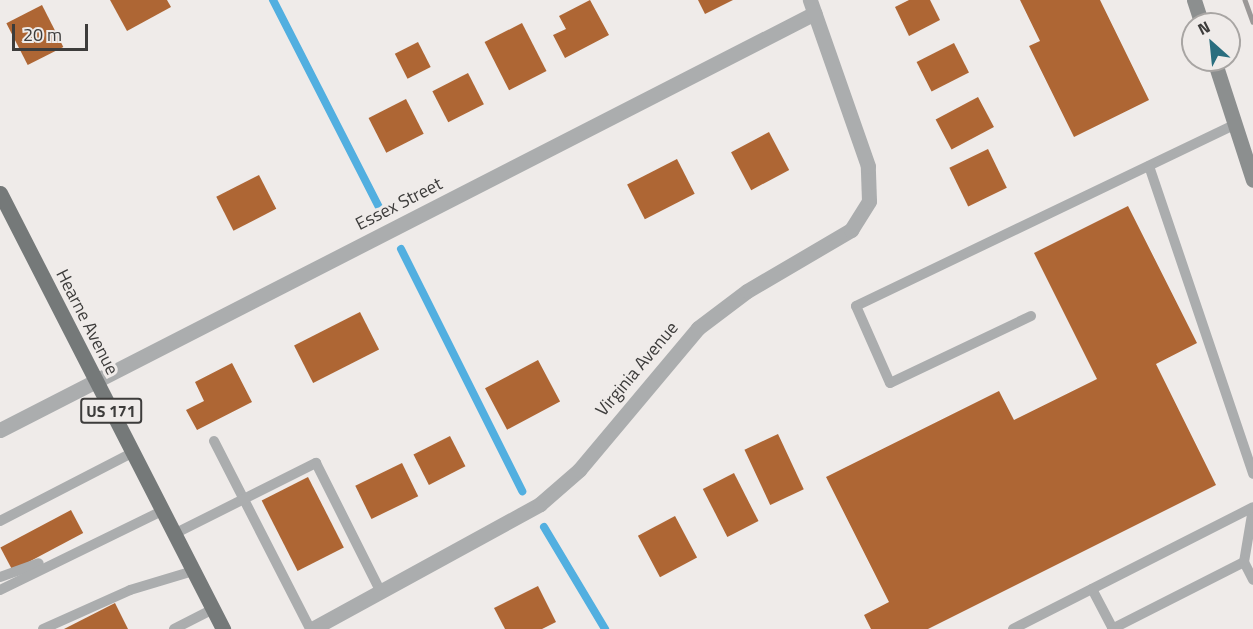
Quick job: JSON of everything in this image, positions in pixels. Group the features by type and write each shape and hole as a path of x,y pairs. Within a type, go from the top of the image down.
{"main road":[{"path":"1218,72 1253,180"},
{"name":"Hearne Avenue","path":"0,193 223,629"}],"street":[{"name":"Essex Street","path":"0,430 812,7"},
{"name":"Virginia Avenue","path":"311,629 519,519 560,489 698,328 747,291 850,230 864,214 871,187 868,166 812,7"}],"lane":[{"path":"1031,316 890,383 856,306 1234,124"},
{"path":"1149,166 1253,474"},
{"path":"214,441 311,629"},
{"path":"0,520 132,453"},
{"path":"174,534 316,463 381,592"},
{"path":"1253,508 1244,562 1253,580"},
{"path":"1013,629 1253,508"},
{"path":"0,590 162,511"},
{"path":"0,577 28,568 76,545 88,547"},
{"path":"1092,589 1112,629 1244,562"},
{"path":"43,629 130,590 193,571"},
{"path":"174,629 213,609"}],"building":[{"path":"110,0 167,0 171,7 127,31"},
{"path":"590,0 609,35 565,58 553,35 566,29 559,16"},
{"path":"698,0 733,0 705,14"},
{"path":"909,0 930,0 940,20 909,36 895,7"},
{"path":"1020,0 1100,0 1149,100 1074,137 1029,46 1040,41"},
{"path":"42,5 63,47 28,65 6,23"},
{"path":"522,23 547,71 509,90 485,42"},
{"path":"418,42 431,67 408,79 395,54"},
{"path":"954,43 969,72 932,91 917,62"},
{"path":"468,73 484,104 448,122 432,91"},
{"path":"978,97 994,127 952,150 936,120"},
{"path":"406,99 424,134 386,153 369,118"},
{"path":"769,132 789,170 751,190 731,152"},
{"path":"988,149 1007,188 968,206 949,168"},
{"path":"677,159 695,194 645,219 627,184"},
{"path":"259,175 276,209 233,231 216,197"},
{"path":"1128,206 1197,343 1156,364 1216,485 928,629 871,629 864,615 889,602 826,477 999,391 1014,420 1097,379 1034,253"},
{"path":"360,312 379,349 313,383 294,346"},
{"path":"538,360 560,401 507,430 485,388"},
{"path":"232,363 252,402 197,430 186,410 204,401 195,382"},
{"path":"778,434 804,489 770,505 744,450"},
{"path":"450,436 465,466 429,485 413,455"},
{"path":"402,463 418,496 371,519 355,486"},
{"path":"734,473 759,521 727,537 703,489"},
{"path":"308,477 344,547 298,571 262,501"},
{"path":"71,510 83,533 13,571 0,548"},
{"path":"675,516 697,557 660,577 638,536"},
{"path":"538,586 556,622 542,629 505,629 494,608"},
{"path":"115,603 128,629 64,629"}],"waterway":[{"path":"273,0 381,211"},
{"path":"401,249 522,491"},
{"path":"544,527 605,629"}],"railway":[{"path":"1245,0 1253,22"}]}
